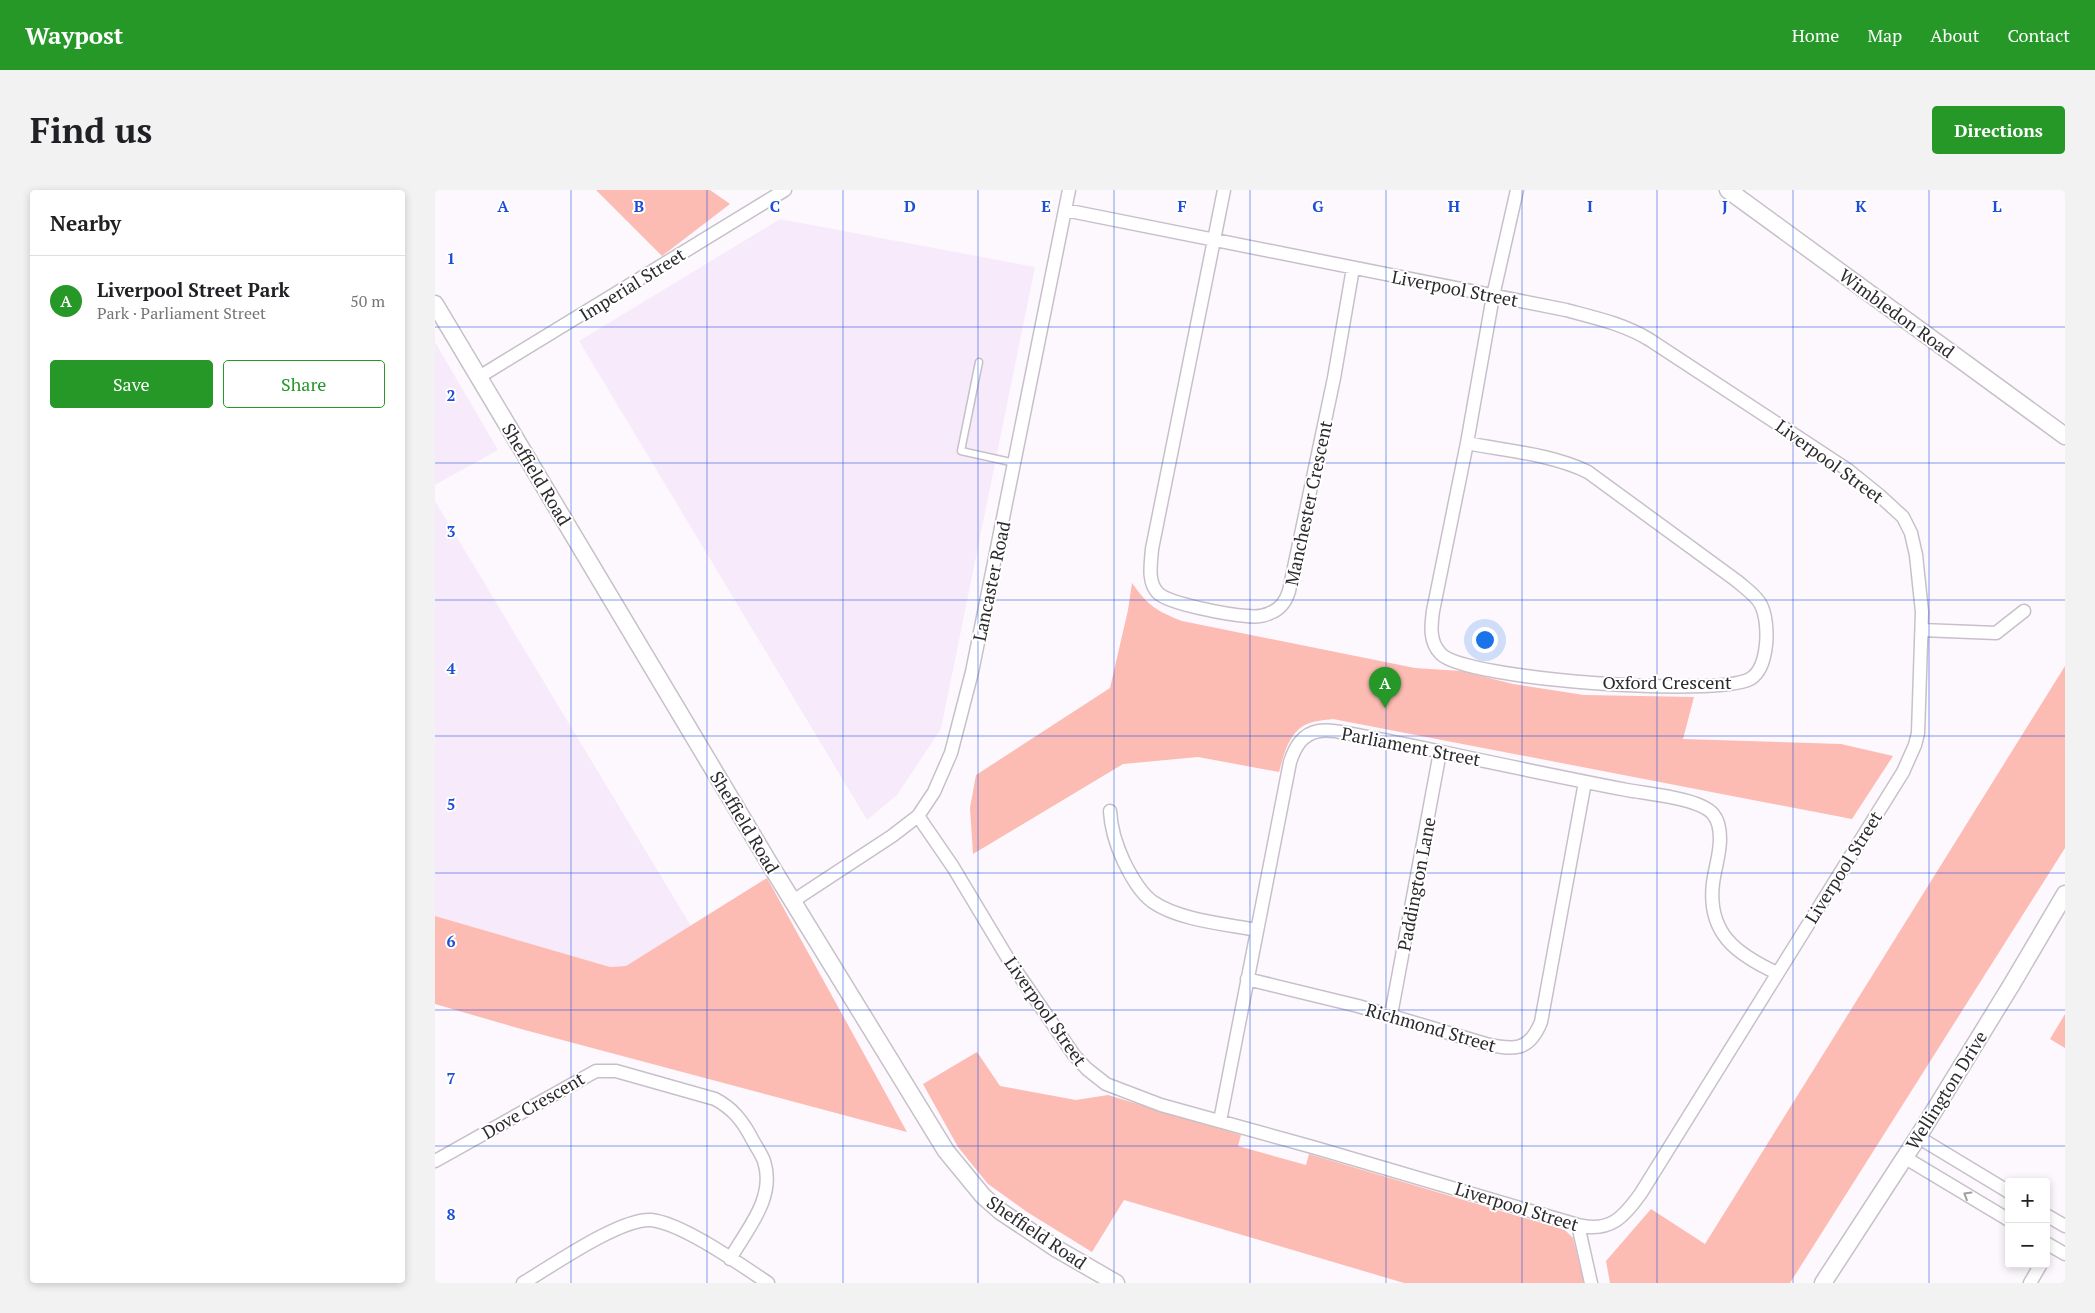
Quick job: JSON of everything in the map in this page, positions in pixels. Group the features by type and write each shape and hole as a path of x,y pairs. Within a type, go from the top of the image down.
{"street":[{"name":"Imperial Street","path":"479,378 785,190"},
{"name":"Lancaster Road","path":"793,901 893,836 918,816 934,792 942,775 957,734 976,654 1069,190"},
{"name":"Manchester Crescent","path":"1224,190 1150,563 1153,584 1157,592 1164,598 1179,603 1248,616 1269,614 1279,609 1286,601 1331,394 1353,268"},
{"name":"Oxford Crescent","path":"1467,444 1574,465 1588,472 1721,569 1747,590 1762,606 1765,616 1766,646 1760,670 1752,678 1744,682 1721,685 1564,681 1496,672 1464,665 1441,654 1434,645 1431,636 1431,623 1467,444 1493,296 1517,190"},
{"name":"Wimbledon Road","path":"1728,190 2065,436"},
{"name":"Liverpool Street","path":"918,816 953,867 1010,962 1074,1056 1106,1084 1133,1096 1578,1225 1587,1227 1606,1226 1615,1222 1634,1202 1910,757 1918,733 1922,612 1916,555 1911,533 1903,517 1848,470 1631,329 1567,310 1065,210"},
{"name":"Sheffield Road","path":"435,304 851,999 946,1150 983,1196 1000,1211 1057,1249 1116,1283"},
{"path":"1922,630 1996,632 2025,611"},
{"name":"Parliament Street","path":"1220,1121 1290,762 1295,746 1304,737 1317,732 1329,730 1403,743 1693,803 1713,813 1718,821 1720,832 1720,846 1712,895 1716,921 1727,939 1742,955 1777,974"},
{"name":"Paddington Lane","path":"1391,1016 1440,752"},
{"name":"Richmond Street","path":"1247,979 1358,1006 1506,1048 1521,1047 1535,1035 1541,1022 1585,782"},
{"path":"1110,811 1115,844 1140,889 1153,902 1187,916 1256,930"},
{"name":"Wellington Drive","path":"1823,1283 1918,1137 2065,894"},
{"name":"Dove Crescent","path":"435,1162 595,1071 616,1070 715,1099 727,1105 743,1124 763,1159 767,1171 767,1189 764,1201 730,1259"},
{"path":"1918,1137 2005,1190"},
{"path":"1904,1157 2005,1218"},
{"path":"2050,1219 2065,1226"},
{"path":"523,1283 617,1228 635,1221 652,1220 683,1231 768,1283"},
{"path":"1578,1225 1591,1283"},
{"path":"2050,1249 2065,1254"},
{"path":"2030,1283 2039,1268"}],"lane":[{"path":"979,362 961,451 1015,463"}],"shaded area":[{"path":"596,190 710,190 730,204 662,256"},
{"path":"780,219 1035,267 941,729 897,795 867,820 579,341"},
{"path":"435,342 498,450 435,485"},
{"path":"435,501 691,926 626,966 610,967 435,916"},
{"path":"1132,583 1154,607 1182,621 1415,668 1461,671 1513,684 1584,695 1694,697 1683,739 1841,744 1893,756 1852,819 1333,719 1311,723 1299,729 1287,746 1279,772 1198,757 1123,764 973,854 970,808 976,775 1110,688 1128,610"},
{"path":"2065,666 2065,848 1790,1283 1610,1283 1606,1261 1651,1209 1705,1244"},
{"path":"767,878 907,1132 521,1029 435,1004 435,916 610,967 626,966"},
{"path":"2065,1014 2065,1048 2050,1039"},
{"path":"977,1052 1000,1086 1076,1100 1108,1095 1241,1135 1238,1146 1306,1165 1309,1154 1565,1230 1573,1238 1584,1283 1404,1283 1124,1200 1092,1252 1027,1212 988,1184 958,1147 923,1084"}],"place":[{"name":"Liverpool Street Park","path":"1385,708"}]}
